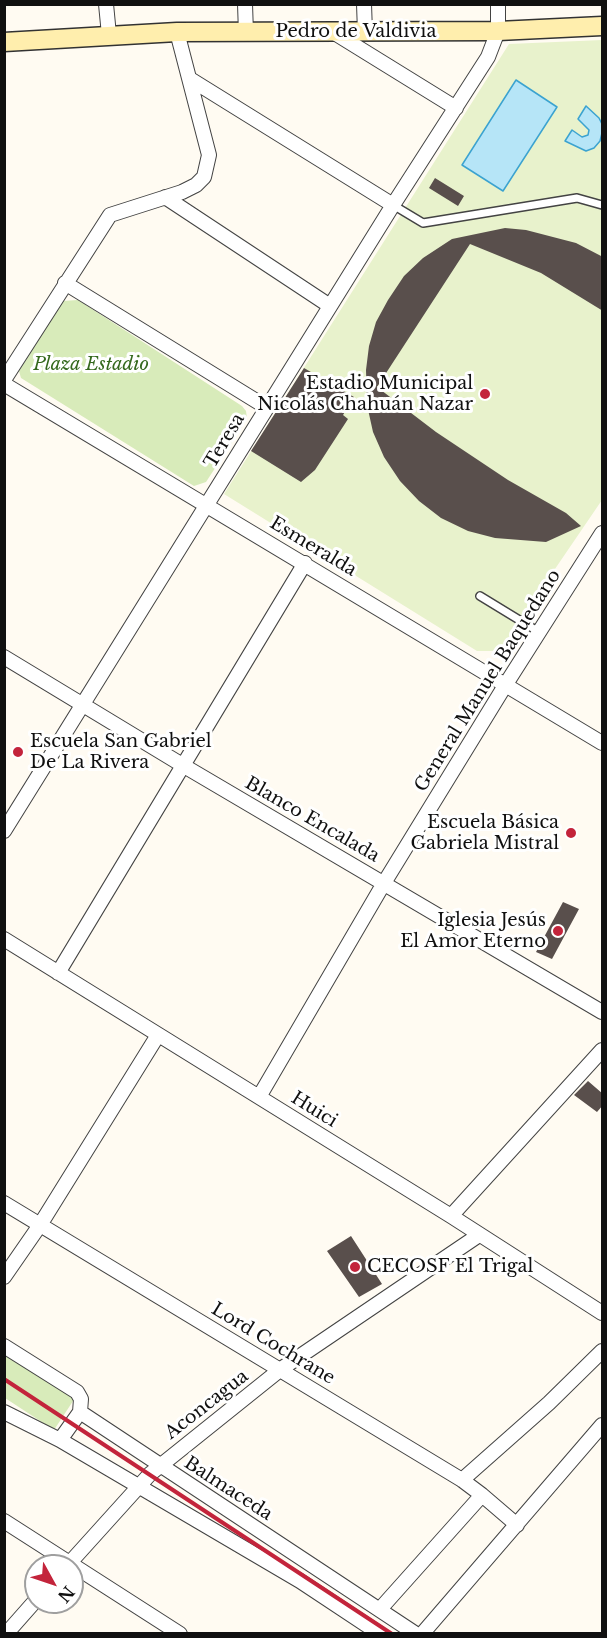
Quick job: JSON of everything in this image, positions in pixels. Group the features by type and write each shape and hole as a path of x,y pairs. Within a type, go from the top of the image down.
{"street":[{"path":"106,4 109,35"},
{"path":"245,4 246,33"},
{"path":"364,4 365,32"},
{"name":"Teresa","path":"4,831 266,407 488,57 498,31 498,4"},
{"name":"Pedro de Valdivia","path":"4,42 177,32 498,31 603,26"},
{"path":"332,31 456,108"},
{"path":"4,382 110,215 196,185 204,177 209,155 206,137 177,32"},
{"path":"190,79 393,205"},
{"path":"165,197 330,306"},
{"path":"65,283 266,407"},
{"name":"Esmeralda","path":"4,382 603,743"},
{"name":"General Manuel Baquedano","path":"259,1097 384,883 506,684 603,533"},
{"path":"58,973 305,563"},
{"name":"Blanco Encalada","path":"4,657 184,766 603,1012"},
{"name":"Huici","path":"4,939 603,1313"},
{"path":"4,1277 40,1225 158,1035"},
{"path":"451,1216 603,1050"},
{"name":"Lord Cochrane","path":"4,1203 462,1480 516,1525"},
{"name":"Aconcagua","path":"77,1554 160,1466 281,1369 479,1234"},
{"path":"4,1346 77,1392 81,1399 80,1412 60,1440"},
{"path":"462,1480 549,1403 603,1351"},
{"path":"4,1412 60,1440 300,1581 380,1634"},
{"name":"Balmaceda","path":"80,1412 381,1608 416,1634"},
{"path":"422,1634 603,1425"},
{"path":"381,1608 482,1495"},
{"path":"4,1521 53,1554"},
{"path":"84,1574 180,1634"},
{"path":"6,1634 24,1614"}],"lane":[{"path":"393,205 423,223 577,198 603,205"},
{"path":"480,596 539,632"}],"green space":[{"name":"Estadio Municipal Nicolás Chahuán Nazar","path":"602,40 602,500 505,647 499,651 477,651 224,494 509,44"},
{"name":"Plaza Estadio","path":"78,300 242,406 246,411 247,419 206,482 194,486 21,378 19,371 63,301"},
{"path":"4,1352 75,1398 54,1430 5,1398"}],"water":[{"path":"516,80 557,107 503,191 462,165"},
{"path":"586,106 599,118 602,133 600,141 594,148 586,151 565,141 572,130 582,137 588,135 589,130 578,119"}],"building":[{"path":"435,178 464,196 458,206 429,188"},
{"path":"505,228 526,230 576,243 603,257 603,311 541,273 470,244 377,387 436,432 508,480 566,513 581,526 546,542 495,538 468,531 441,518 419,501 400,481 384,457 373,432 367,405 366,370 369,346 376,322 404,276 423,258 452,239"},
{"path":"304,368 354,397 343,415 348,419 315,470 301,482 251,451"},
{"name":"Iglesia Jesús El Amor Eterno","path":"563,902 579,909 552,959 536,952"},
{"path":"588,1081 603,1094 603,1105 597,1112 574,1095"},
{"name":"CECOSF El Trigal","path":"351,1236 382,1284 359,1297 327,1251"}],"railway":[{"path":"4,1379 392,1634"}],"place":[{"name":"Estadio Municipal Nicolás Chahuán Nazar","path":"485,394"},
{"name":"Escuela San Gabriel De La Rivera","path":"18,752"},
{"name":"Escuela Básica Gabriela Mistral","path":"571,833"},
{"name":"Iglesia Jesús El Amor Eterno","path":"558,931"},
{"name":"CECOSF El Trigal","path":"355,1267"}]}
